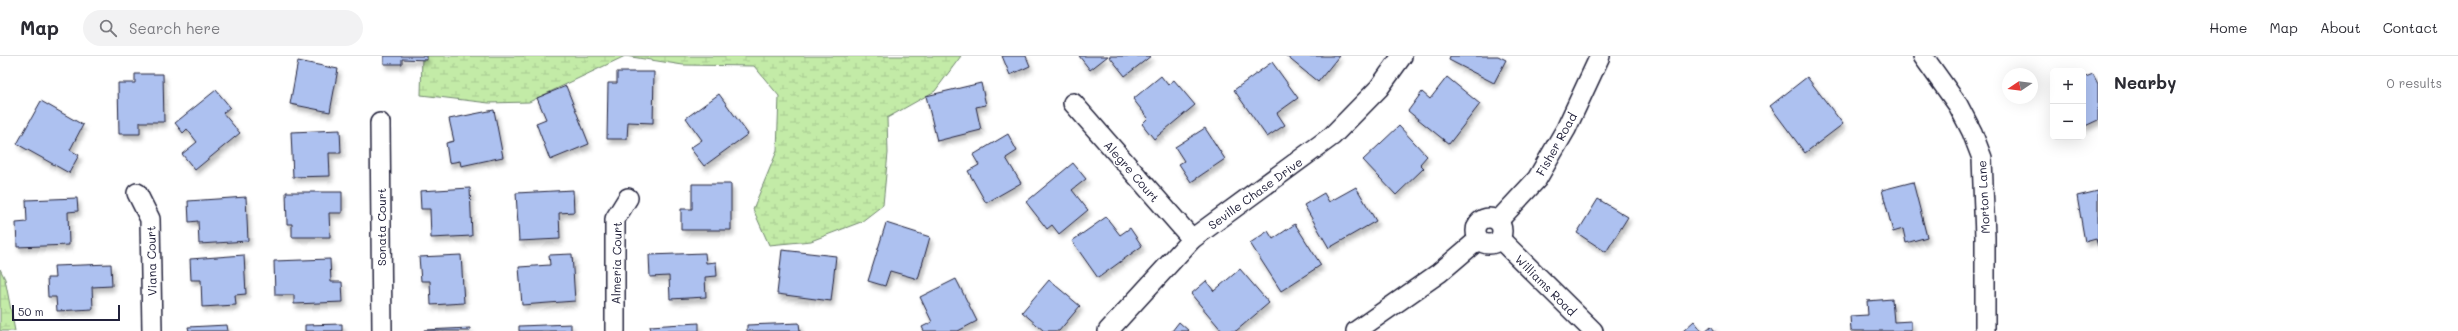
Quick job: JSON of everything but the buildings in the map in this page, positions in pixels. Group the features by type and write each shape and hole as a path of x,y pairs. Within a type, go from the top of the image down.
{"street":[{"name":"Seville Chase Drive","path":"1108,331 1192,239 1332,136 1378,88 1402,56"},
{"name":"Fisher Road","path":"1499,230 1537,179 1566,129 1600,56"},
{"name":"Morton Lane","path":"1923,56 1958,105 1972,132 1982,158 1985,237 1985,331"},
{"name":"Alegre Court","path":"1073,103 1192,239"},
{"name":"Sonata Court","path":"380,123 382,331"},
{"name":"Viana Court","path":"138,193 150,219 152,331"},
{"name":"Almeria Court","path":"615,331 615,219 628,198"},
{"path":"1356,331 1439,273 1479,239 1489,244 1499,230"},
{"name":"Williams Road","path":"1499,230 1593,331"}],"green space":[{"path":"422,56 625,56 529,102 489,103 421,95"},
{"path":"625,56 961,56 935,91 887,118 888,153 883,205 861,222 811,241 769,245 753,209 777,151 779,96 754,66 683,65"},
{"path":"0,269 5,279 15,331 0,331"}]}
